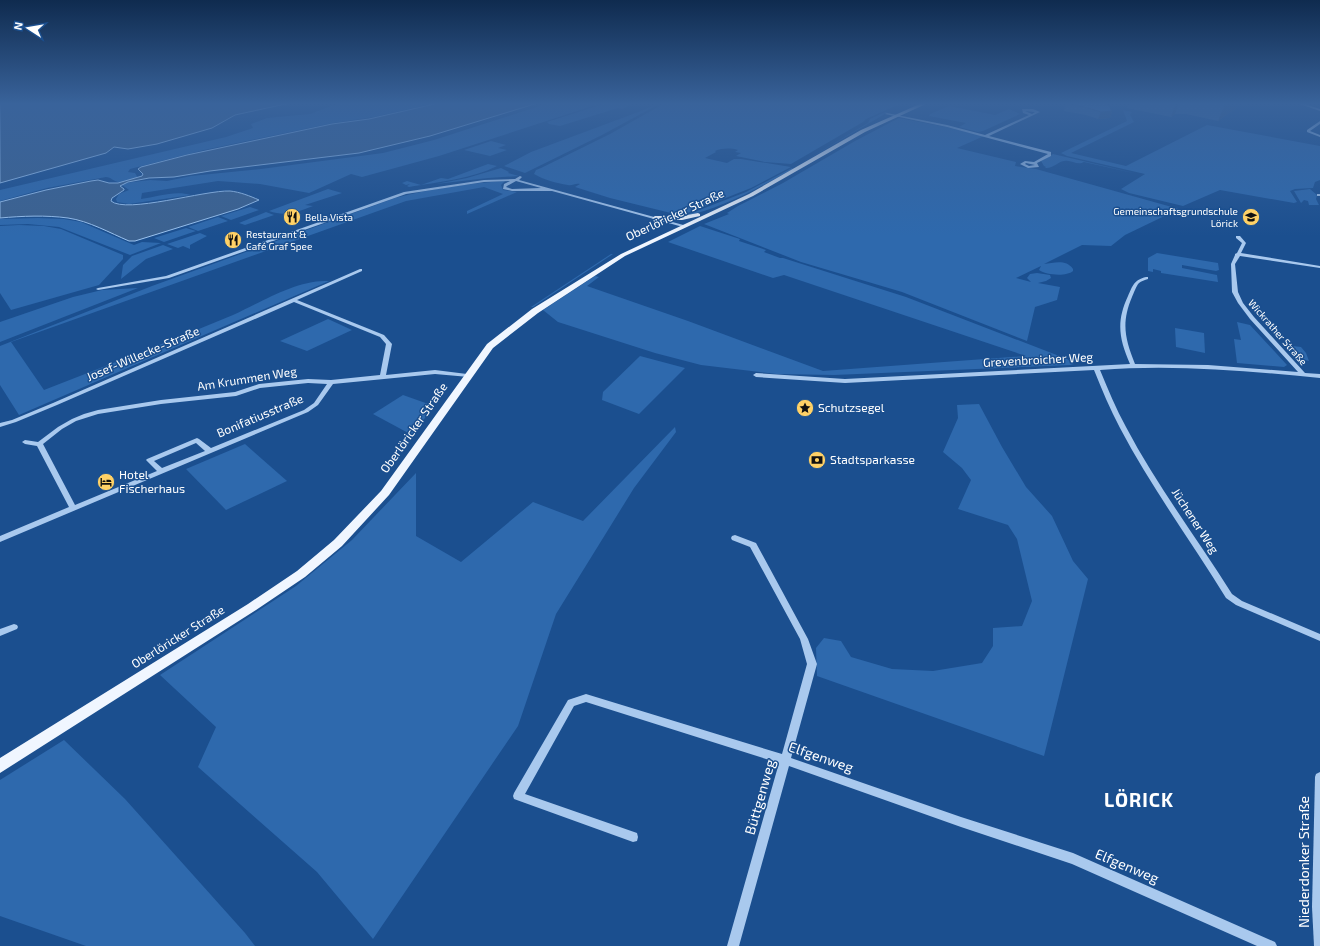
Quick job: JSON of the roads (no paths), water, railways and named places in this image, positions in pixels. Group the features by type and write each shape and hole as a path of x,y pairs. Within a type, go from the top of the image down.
{"main road":[{"name":"Oberlöricker Straße","path":"0,766 252,607 301,574 338,543 385,493 467,376 490,346 535,310 623,255 776,182 835,147"},
{"path":"655,218 688,218 721,205 732,204"}],"street":[{"path":"1028,147 1050,153 1050,155 1034,163"},
{"path":"520,177 505,185 504,188 516,190 537,189 559,191"},
{"path":"98,289 167,277 400,194 484,182 516,180 684,226"},
{"name":"Wickrather Straße","path":"1238,237 1244,243 1233,264 1235,292 1241,303 1304,375"},
{"path":"1237,254 1320,267"},
{"name":"Josef-Willecke-Straße","path":"0,425 14,421 55,404 360,270"},
{"path":"1133,365 1124,341 1122,320 1123,311 1137,282 1146,278"},
{"path":"294,300 382,336 389,344 383,376"},
{"name":"Grevenbroicher Weg","path":"756,375 846,381 1133,365 1211,367 1320,376"},
{"name":"Jüchener Weg","path":"1096,368 1113,407 1131,442 1155,482 1229,596 1239,603 1320,638"},
{"name":"Am Krummen Weg","path":"39,444 60,428 86,415 161,402 236,394 259,386 308,381 331,382 434,372 467,376"},
{"name":"Bonifatiusstraße","path":"0,538 306,411 316,404 331,382"},
{"name":"Bonifatiusstraße","path":"160,471 149,460 197,440 210,451"},
{"path":"25,442 39,444 73,507"},
{"name":"Büttgenweg","path":"733,946 812,664 804,639 753,545 735,538"},
{"path":"0,633 14,627"},
{"name":"Elfgenweg","path":"634,837 518,796 571,703 586,698 785,760 961,822 1073,859 1271,946"},
{"name":"Niederdonker Straße","path":"1320,777 1318,907 1320,946"}],"place":[{"name":"Bella Vista","path":"292,217"},
{"name":"Gemeinschaftsgrundschule Lörick","path":"1251,217"},
{"name":"Restaurant & Café Graf Spee","path":"233,240"},
{"name":"Schutzsegel","path":"805,408"},
{"name":"Stadtsparkasse","path":"817,460"},
{"name":"Hotel Fischerhaus","path":"106,482"}],"district":[{"name":"LÖRICK","path":"1139,800"}]}
